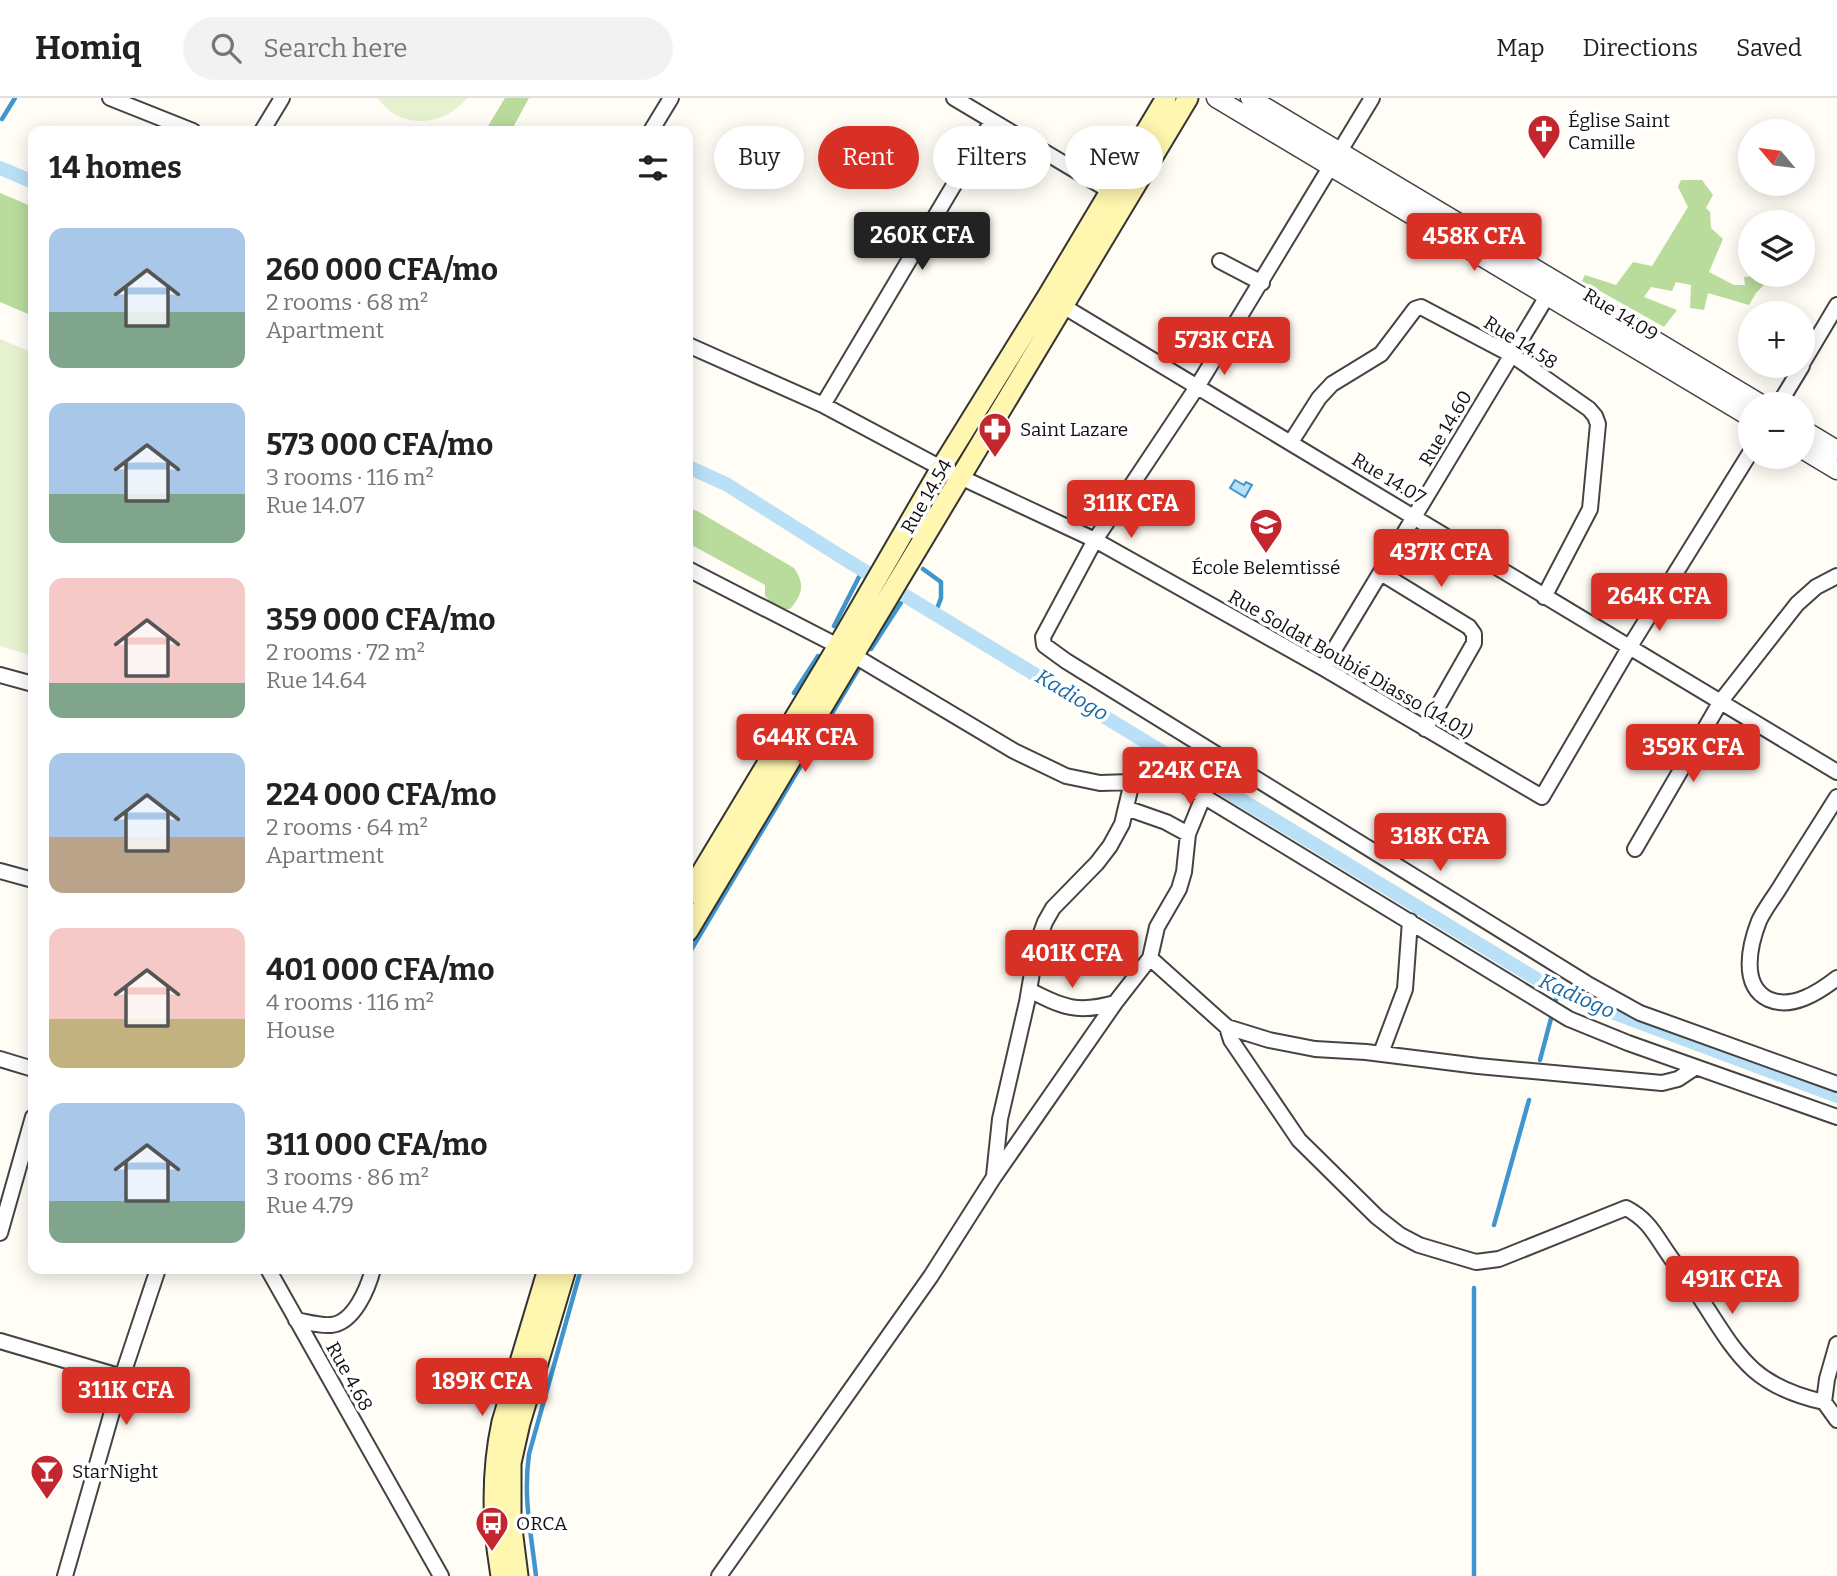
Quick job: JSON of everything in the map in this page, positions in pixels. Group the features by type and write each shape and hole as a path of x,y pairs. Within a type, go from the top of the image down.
{"main road":[{"name":"Rue 14.54","path":"693,911 702,875 845,651 895,567 941,468 1166,98"},
{"path":"895,567 960,475 1188,98"},
{"path":"501,1576 494,1515 497,1446 546,1274"},
{"path":"518,1576 511,1521 511,1464 520,1423 565,1274"}],"street":[{"path":"110,98 180,126"},
{"path":"265,126 282,98"},
{"path":"654,126 671,98"},
{"path":"954,98 1110,191"},
{"name":"Rue 14.09","path":"1216,98 1336,160 1553,288 1739,392"},
{"name":"Rue 14.09","path":"1250,98 1336,160"},
{"path":"1372,98 1262,284 1095,540 1043,637 1044,645 1324,822 1629,1007 1837,1084"},
{"path":"823,405 992,121"},
{"path":"1220,261 1262,284"},
{"name":"Rue 14.09","path":"1553,288 1738,409"},
{"name":"Rue 14.60","path":"1323,668 1553,288"},
{"path":"1815,343 1837,305"},
{"name":"Rue 14.07","path":"1063,306 1837,772"},
{"name":"Rue 14.58","path":"1291,442 1319,398 1332,384 1381,354 1415,309 1421,307 1512,355 1589,409 1598,424 1590,509 1544,597"},
{"name":"Rue Soldat Boubié Diasso (14.01)","path":"693,347 823,405 941,468 1095,540 1323,668 1542,797 1629,648"},
{"path":"1815,437 1837,450"},
{"path":"1815,457 1837,470"},
{"path":"1629,648 1740,469"},
{"path":"693,572 845,651 1014,751 1066,776 1100,783 1132,782 1167,775 1204,795 1569,1019 1628,1043 1837,1117"},
{"path":"1381,573 1469,627 1474,635 1474,643 1425,729"},
{"path":"1635,849 1721,701 1797,604 1816,587 1837,576"},
{"path":"0,675 28,683"},
{"path":"994,1177 1000,1119 1037,944 1045,922 1054,908 1110,846 1122,824 1132,782"},
{"path":"719,1576 931,1276 994,1177 1115,1003 1150,958 1157,927 1179,889 1184,872 1188,834 1204,795"},
{"path":"1837,797 1760,920 1751,950 1750,966 1752,985 1765,998 1776,1001 1794,1002 1822,989 1837,978"},
{"path":"1126,807 1166,822 1188,834"},
{"path":"0,870 28,878"},
{"path":"1381,1054 1405,989 1410,921"},
{"path":"1150,958 1227,1027 1269,1040 1315,1049 1662,1083 1678,1079 1696,1067"},
{"path":"1029,990 1054,1003 1069,1007 1091,1010 1115,1003"},
{"path":"1227,1027 1231,1040 1299,1140 1358,1199 1400,1235 1419,1245 1476,1262 1499,1259 1626,1208 1642,1216 1700,1296 1728,1342 1756,1375 1803,1398 1824,1402"},
{"path":"0,1059 28,1067"},
{"path":"0,1233 28,1135"},
{"path":"65,1576 122,1377 156,1274"},
{"name":"Rue 4.68","path":"271,1274 441,1576"},
{"path":"296,1321 331,1325 343,1321 359,1303 371,1274"},
{"path":"0,1341 122,1377"},
{"path":"1837,1344 1827,1379 1824,1402 1837,1420"}],"green space":[{"path":"378,98 467,98 447,114 422,121 398,116 387,109"},
{"path":"505,98 529,98 514,126 488,126"},
{"path":"1681,180 1702,180 1713,195 1706,208 1710,212 1711,228 1723,239 1709,272 1738,287 1762,287 1751,301 1738,302 1708,293 1704,310 1690,308 1691,285 1676,282 1672,291 1651,287 1644,297 1677,310 1664,327 1582,281 1585,275 1616,285 1633,262 1652,266 1688,207 1678,187"},
{"path":"0,193 28,205 28,314 0,302"},
{"path":"0,339 28,351 28,654 0,646"},
{"path":"693,509 794,568 800,579 801,589 798,599 790,609 778,609 765,596 765,585 693,546"}],"water":[{"path":"1235,480 1244,485 1246,482 1252,485 1245,497 1230,488"}],"waterway":[{"path":"2,119 15,98"},
{"name":"Kadiogo","path":"0,168 28,180"},
{"name":"Kadiogo","path":"693,469 726,484 848,561 1558,992 1837,1096"},
{"path":"834,626 860,575 860,567"},
{"path":"923,569 941,582 941,598 935,614"},
{"path":"871,649 902,601 909,598"},
{"path":"794,693 818,656"},
{"path":"693,947 859,668"},
{"path":"1540,1060 1558,992"},
{"path":"1494,1225 1529,1100"},
{"path":"536,1576 527,1500 529,1454 580,1274"},
{"path":"1474,1288 1474,1576"}],"place":[{"name":"Église Saint Camille","path":"1544,161"},
{"name":"Saint Lazare","path":"995,459"},
{"name":"École Belemtissé","path":"1266,555"},
{"name":"StarNight","path":"47,1501"},
{"name":"ORCA","path":"492,1553"}]}
